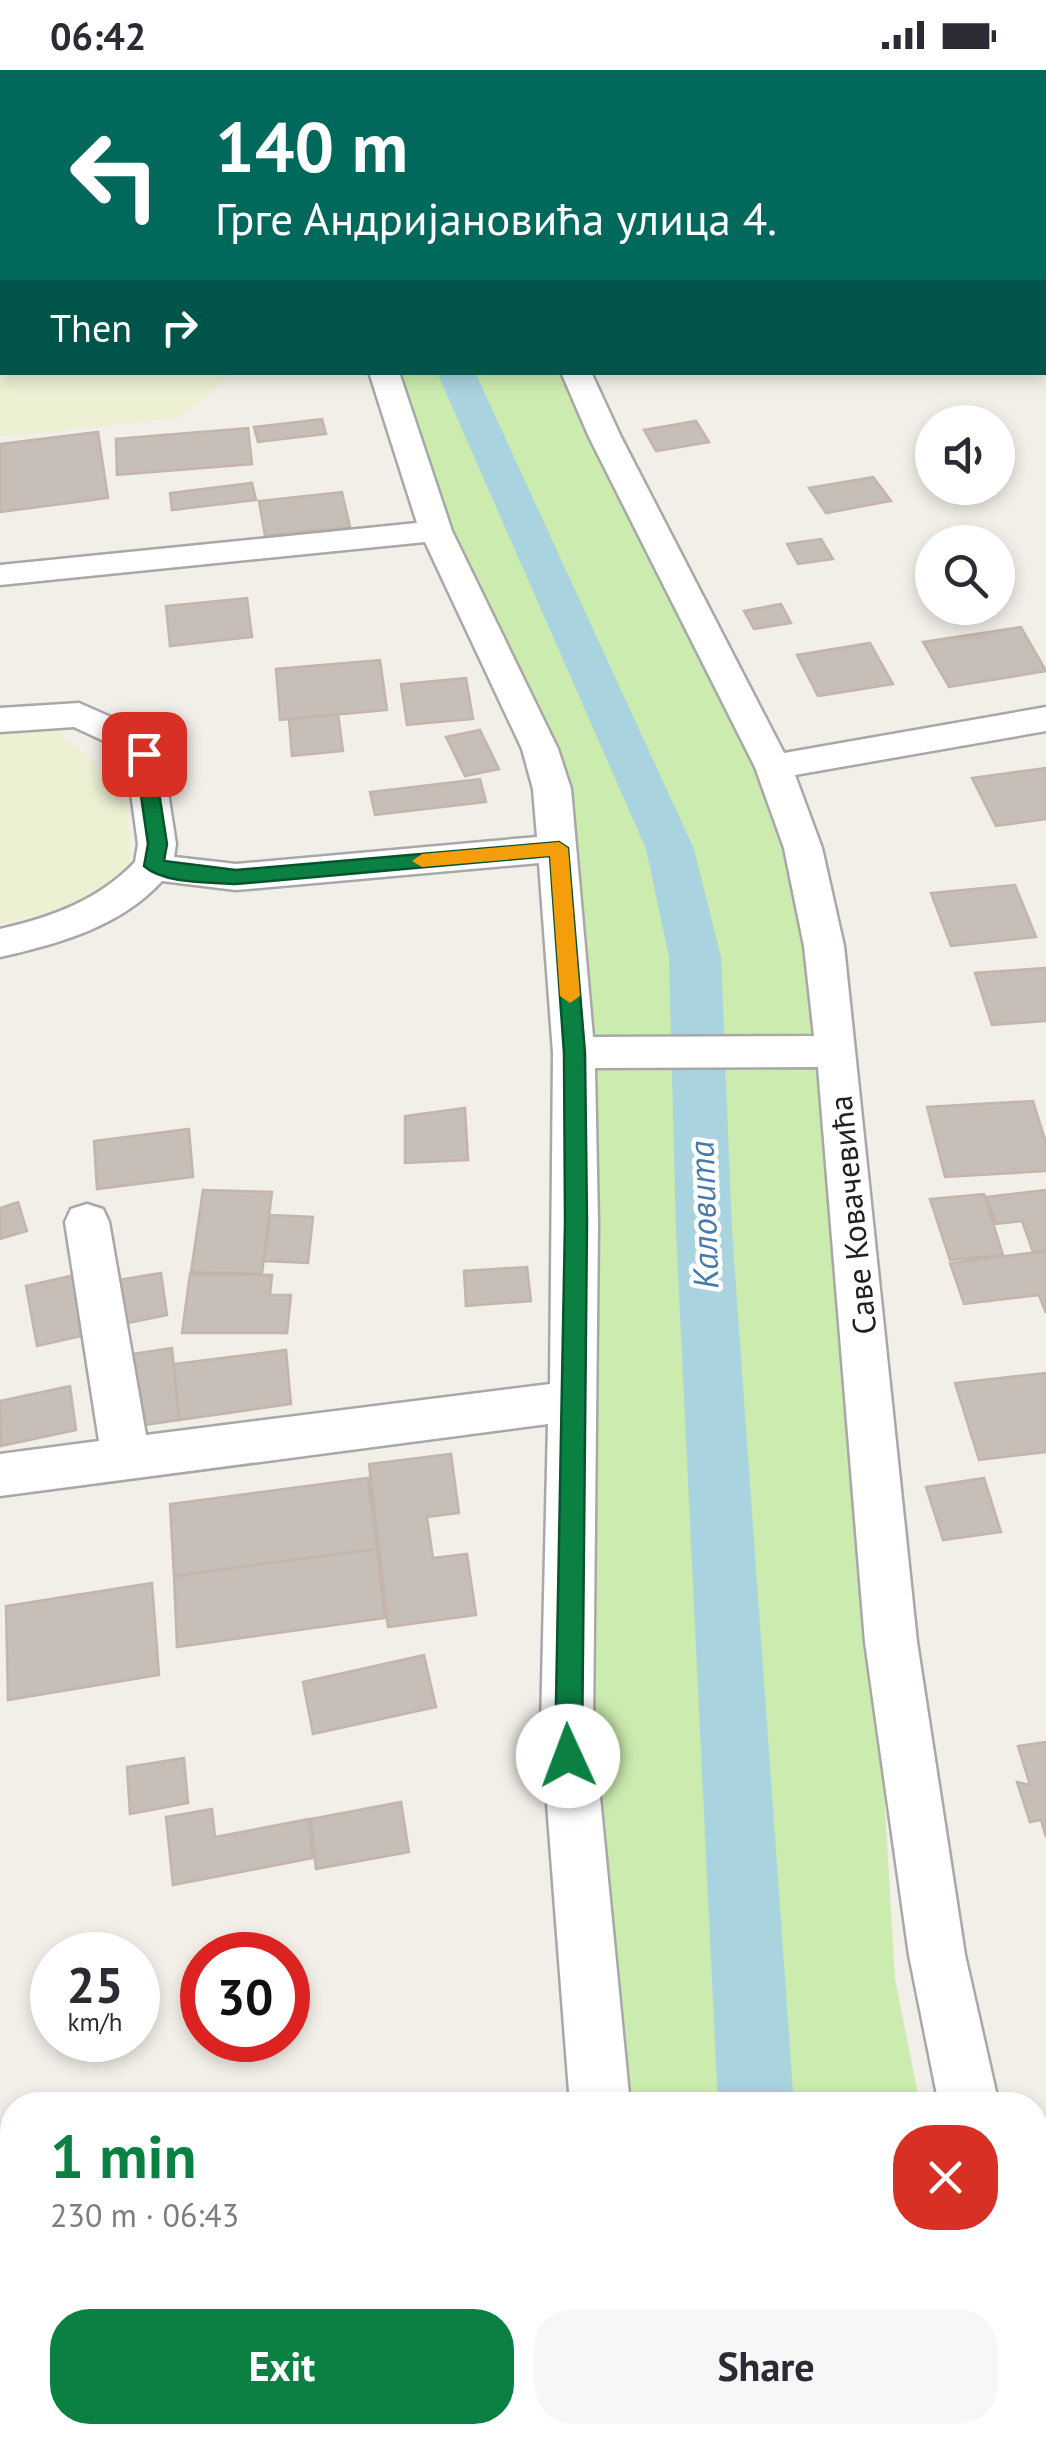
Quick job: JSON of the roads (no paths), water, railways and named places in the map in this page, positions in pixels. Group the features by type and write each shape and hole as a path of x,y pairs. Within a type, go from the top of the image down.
{"street":[{"path":"385,375 436,530 540,749 552,790 574,1053 576,1222 566,1726 599,2092"},
{"name":"Саве Ковачевића","path":"577,375 773,767 803,848 824,946 815,1052 891,1642 937,1955 966,2092"},
{"path":"0,576 436,530"},
{"path":"0,720 79,715 134,742 144,754 157,844 154,866 138,886 103,907 0,943"},
{"path":"773,767 1046,720"},
{"path":"154,866 189,874 236,877 559,848"},
{"path":"574,1053 815,1052"},
{"path":"86,1222 126,1458"},
{"path":"0,1475 572,1401"}],"waterway":[{"name":"Каловита","path":"457,375 670,849 695,957 704,1231 755,2092"}]}
